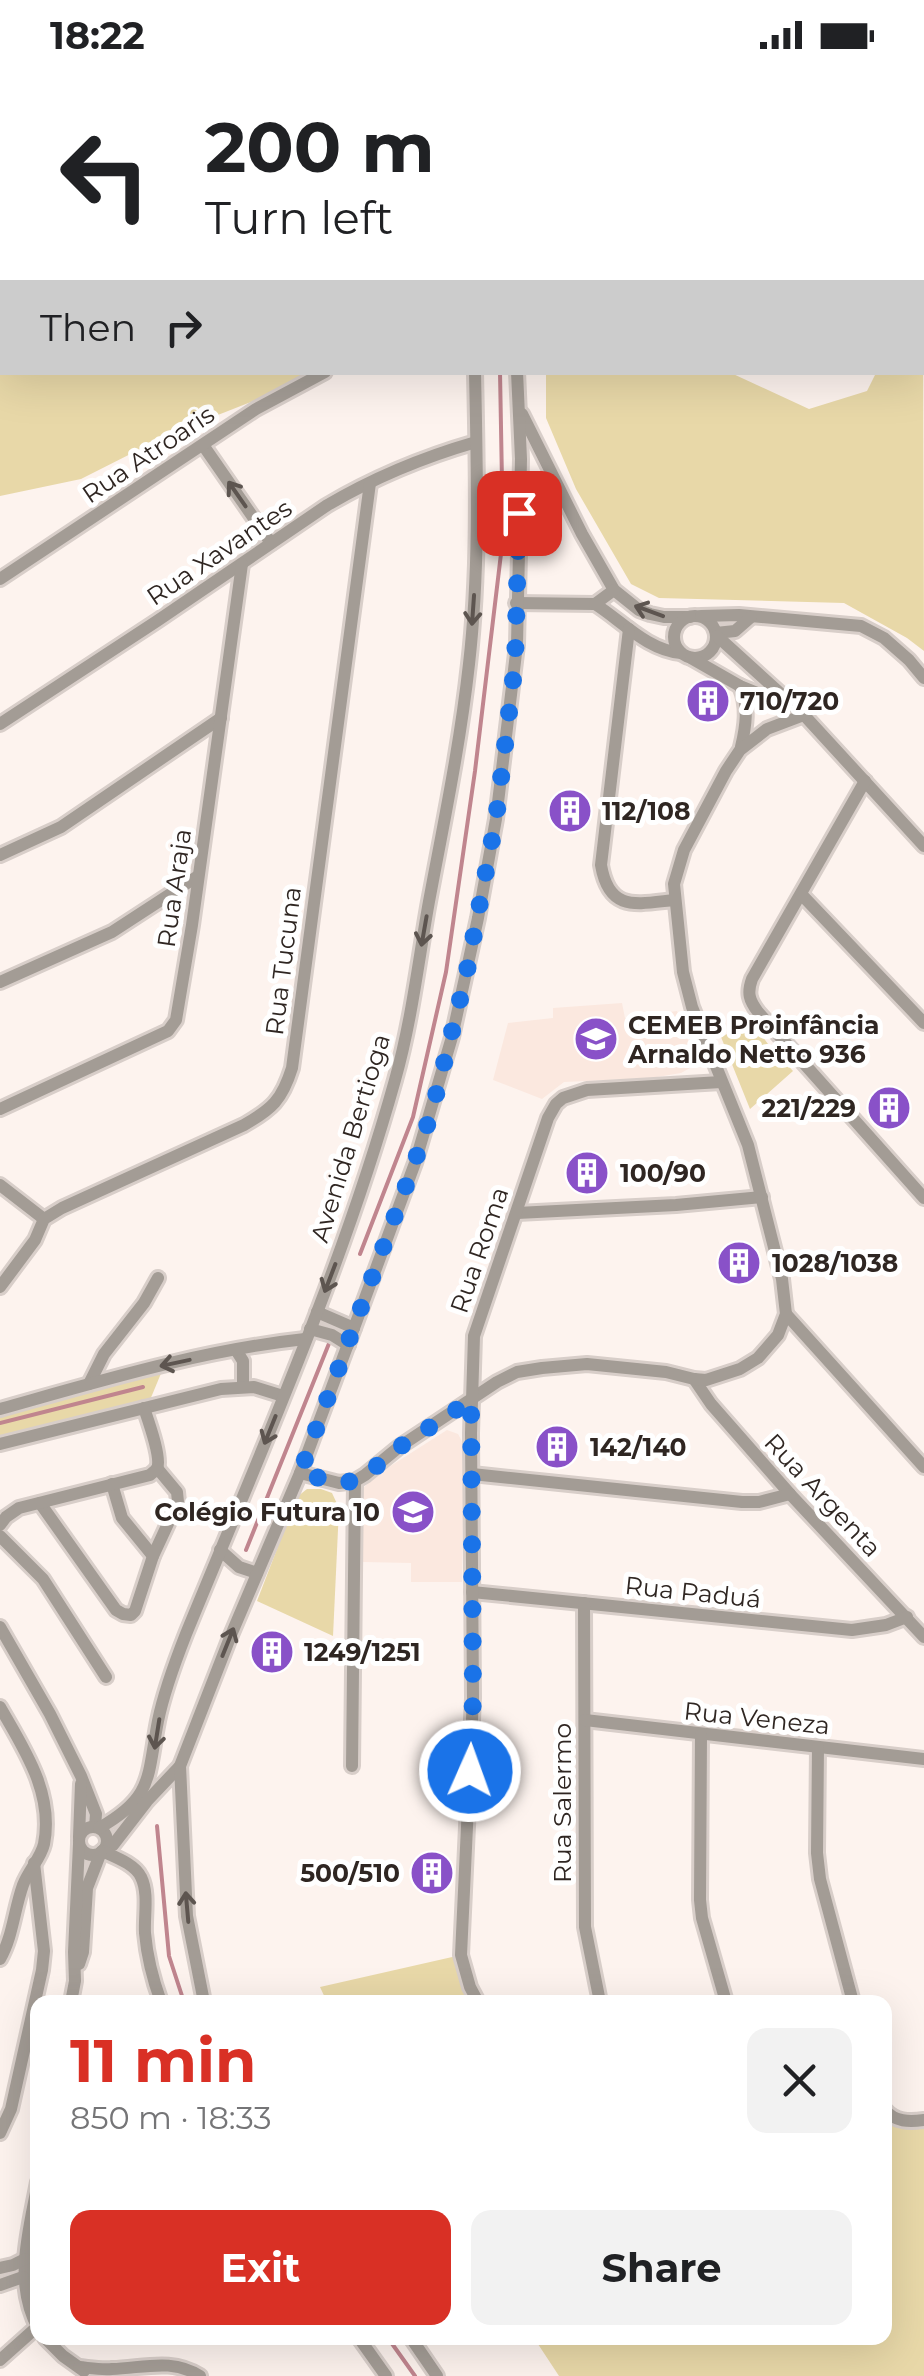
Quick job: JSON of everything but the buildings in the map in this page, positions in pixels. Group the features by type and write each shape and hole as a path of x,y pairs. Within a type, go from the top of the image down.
{"street":[{"name":"Rua Atroaris","path":"0,579 256,409 320,375"},
{"name":"Avenida Bertioga","path":"97,1828 136,1801 148,1782 167,1686 317,1312 390,1096 407,1024 469,663 474,582 475,375"},
{"path":"203,1995 187,1916 180,1766 300,1473 354,1328 432,1111 466,976 496,819 515,664 521,459 517,375"},
{"path":"519,408 614,590 639,610 664,617 728,614 861,626 884,638 924,678"},
{"name":"Rua Xavantes","path":"0,724 326,506 415,463 476,442"},
{"path":"203,445 271,543"},
{"name":"Rua Tucuna","path":"44,1219 73,1201 244,1125 264,1114 286,1088 292,1068 370,483"},
{"name":"Rua Araja","path":"0,1109 168,1031 178,1013 242,564"},
{"path":"595,604 614,590"},
{"path":"516,603 595,604 629,630 668,652 698,658 710,652 717,635"},
{"path":"800,712 740,686 686,656 674,640 683,620 696,616 710,622 717,635 800,712 924,846"},
{"path":"717,635 735,631 752,616"},
{"path":"629,630 600,866 603,879 621,901 634,904 674,900"},
{"path":"740,686 746,705 740,750"},
{"path":"300,1473 339,1483 354,1481 516,1372 586,1364 666,1372 694,1379 719,1378 758,1358 778,1335 786,1314 786,1299 762,1197 748,1144 692,1008 674,900 676,870 684,850 740,750 766,729 800,712"},
{"path":"0,854 61,826 221,718"},
{"path":"865,781 752,979 750,1002 924,1198"},
{"path":"0,982 112,932 198,876"},
{"path":"802,894 924,1023"},
{"name":"Rua Roma","path":"474,1995 461,1955 473,1698 474,1336 542,1132 556,1104 587,1090 721,1082"},
{"path":"0,1185 44,1219 23,1259 0,1286"},
{"path":"517,1212 762,1197"},
{"path":"89,1384 104,1354 144,1303 158,1278"},
{"path":"317,1312 354,1328"},
{"path":"786,1314 924,1467"},
{"path":"0,1409 146,1369 308,1334 332,1335 348,1344"},
{"path":"236,1350 244,1362 243,1386"},
{"name":"Rua Argenta","path":"694,1379 790,1494 924,1637"},
{"path":"0,1444 243,1386 283,1396"},
{"path":"40,1503 116,1610 131,1614 136,1610 153,1556 179,1497 157,1468 144,1408"},
{"path":"0,1525 18,1508 150,1475 157,1468"},
{"path":"472,1474 742,1502 790,1494"},
{"path":"352,1766 354,1481"},
{"path":"112,1484 122,1518 153,1556"},
{"path":"0,1536 43,1578 106,1677"},
{"path":"220,1550 238,1567 258,1573"},
{"name":"Rua Paduá","path":"472,1592 852,1630 886,1625 906,1617"},
{"name":"Rua Salermo","path":"584,1602 585,1927 599,1995"},
{"path":"0,1627 81,1776 96,1814 97,1828"},
{"path":"0,1707 42,1790 46,1813 44,1848 23,1884 8,1945 0,1959"},
{"name":"Rua Veneza","path":"584,1720 924,1759"},
{"path":"701,1734 700,1900 724,1995"},
{"path":"818,1747 820,1878 850,1995"},
{"path":"79,1841 88,1854 114,1845 180,1766"},
{"path":"75,1981 81,1776"},
{"path":"72,1995 82,1952 88,1888 106,1835 97,1828 87,1828 79,1841"},
{"path":"103,1850 141,1875 149,1957 159,1995"},
{"path":"34,1863 44,1952 36,1995"},
{"path":"0,2133 11,2109 30,2024"},
{"path":"892,2117 924,2120"},
{"path":"30,2229 23,2276 30,2311"},
{"path":"0,2268 25,2259"},
{"path":"0,2284 23,2276"},
{"path":"0,2360 30,2334"},
{"path":"53,2345 79,2373 164,2364 180,2366 200,2376"},
{"path":"364,2345 386,2376"},
{"path":"416,2345 437,2376"}],"shaded area":[{"path":"0,375 320,375 172,433 81,479 0,496"},
{"path":"546,375 735,375 809,409 867,391 875,375 923,375 924,651 844,603 659,598 631,584 576,489 546,418"},
{"name":"CEMEB Proinfância Arnaldo Netto 936","path":"622,1003 625,1018 677,1011 694,1056 690,1068 651,1078 564,1082 542,1099 493,1080 508,1023 553,1018 553,1008"},
{"path":"752,1022 793,1071 750,1109 721,1037"},
{"path":"162,1371 150,1400 0,1436 0,1412"},
{"name":"Colégio Futura 10","path":"447,1430 458,1434 464,1445 462,1582 411,1582 411,1563 363,1562 363,1488"},
{"path":"307,1489 332,1493 339,1508 333,1636 257,1601 297,1497"},
{"path":"461,1955 461,1986 470,1995 324,1995 320,1987"},
{"path":"892,2116 924,2120 924,2376 559,2376 539,2345 892,2345"}],"waterway":[{"path":"360,1254 413,1117 446,972 503,537 500,375"},
{"path":"246,1550 330,1341"},
{"path":"0,1423 143,1387"},
{"path":"157,1826 169,1956 182,1995"},
{"path":"393,2345 415,2376"}],"place":[{"name":"710/720","path":"708,701"},
{"name":"112/108","path":"570,811"},
{"name":"CEMEB Proinfância Arnaldo Netto 936","path":"596,1039"},
{"name":"221/229","path":"889,1108"},
{"name":"100/90","path":"587,1173"},
{"name":"1028/1038","path":"739,1263"},
{"name":"142/140","path":"557,1447"},
{"name":"Colégio Futura 10","path":"413,1512"},
{"name":"1249/1251","path":"272,1652"},
{"name":"500/510","path":"432,1873"}],"route":[{"path":"470,1771 471,1400 354,1481 339,1483 300,1473 432,1111 466,976 496,819 515,664 519,513"}]}
